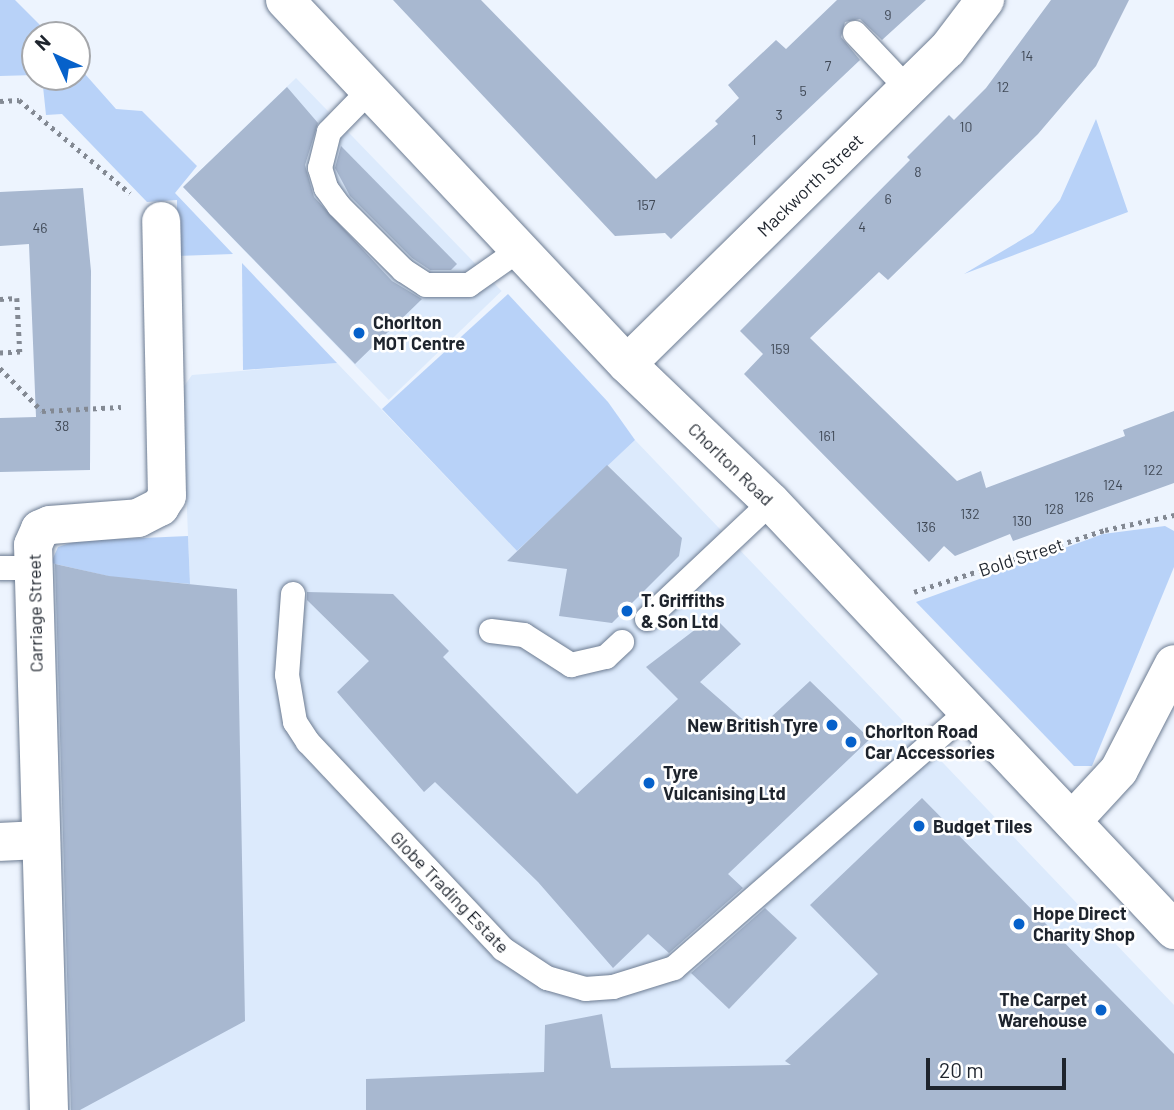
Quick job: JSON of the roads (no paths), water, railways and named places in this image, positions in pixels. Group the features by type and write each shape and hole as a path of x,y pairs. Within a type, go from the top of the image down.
{"street":[{"name":"Chorlton Road","path":"285,0 368,92 627,363 771,502 1174,930"},
{"name":"Mackworth Street","path":"627,363 908,89 959,37 985,0"},
{"name":"Carriage Street","path":"49,1110 41,840 16,568 40,529 58,523 138,518 160,507 169,484 161,221"},
{"path":"1072,821 1119,770 1174,664"},
{"path":"0,842 41,840"}],"lane":[{"path":"855,33 908,89"},
{"path":"368,92 329,132 320,168 326,188 339,206 402,270 426,285 469,285 519,250"},
{"path":"647,619 771,502"},
{"name":"Globe Trading Estate","path":"293,594 287,675 295,722 308,742 503,949 547,978 585,989 613,987 674,968 969,711"},
{"path":"491,631 524,635 571,665 606,657 622,642"}],"place":[{"name":"Chorlton MOT Centre","path":"359,333"},
{"name":"T. Griffiths & Son Ltd","path":"627,611"},
{"name":"New British Tyre","path":"832,725"},
{"name":"Chorlton Road Car Accessories","path":"851,742"},
{"name":"Tyre Vulcanising Ltd","path":"649,783"},
{"name":"Budget Tiles","path":"919,826"},
{"name":"Hope Direct Charity Shop","path":"1019,924"},
{"name":"The Carpet Warehouse","path":"1101,1010"}]}
